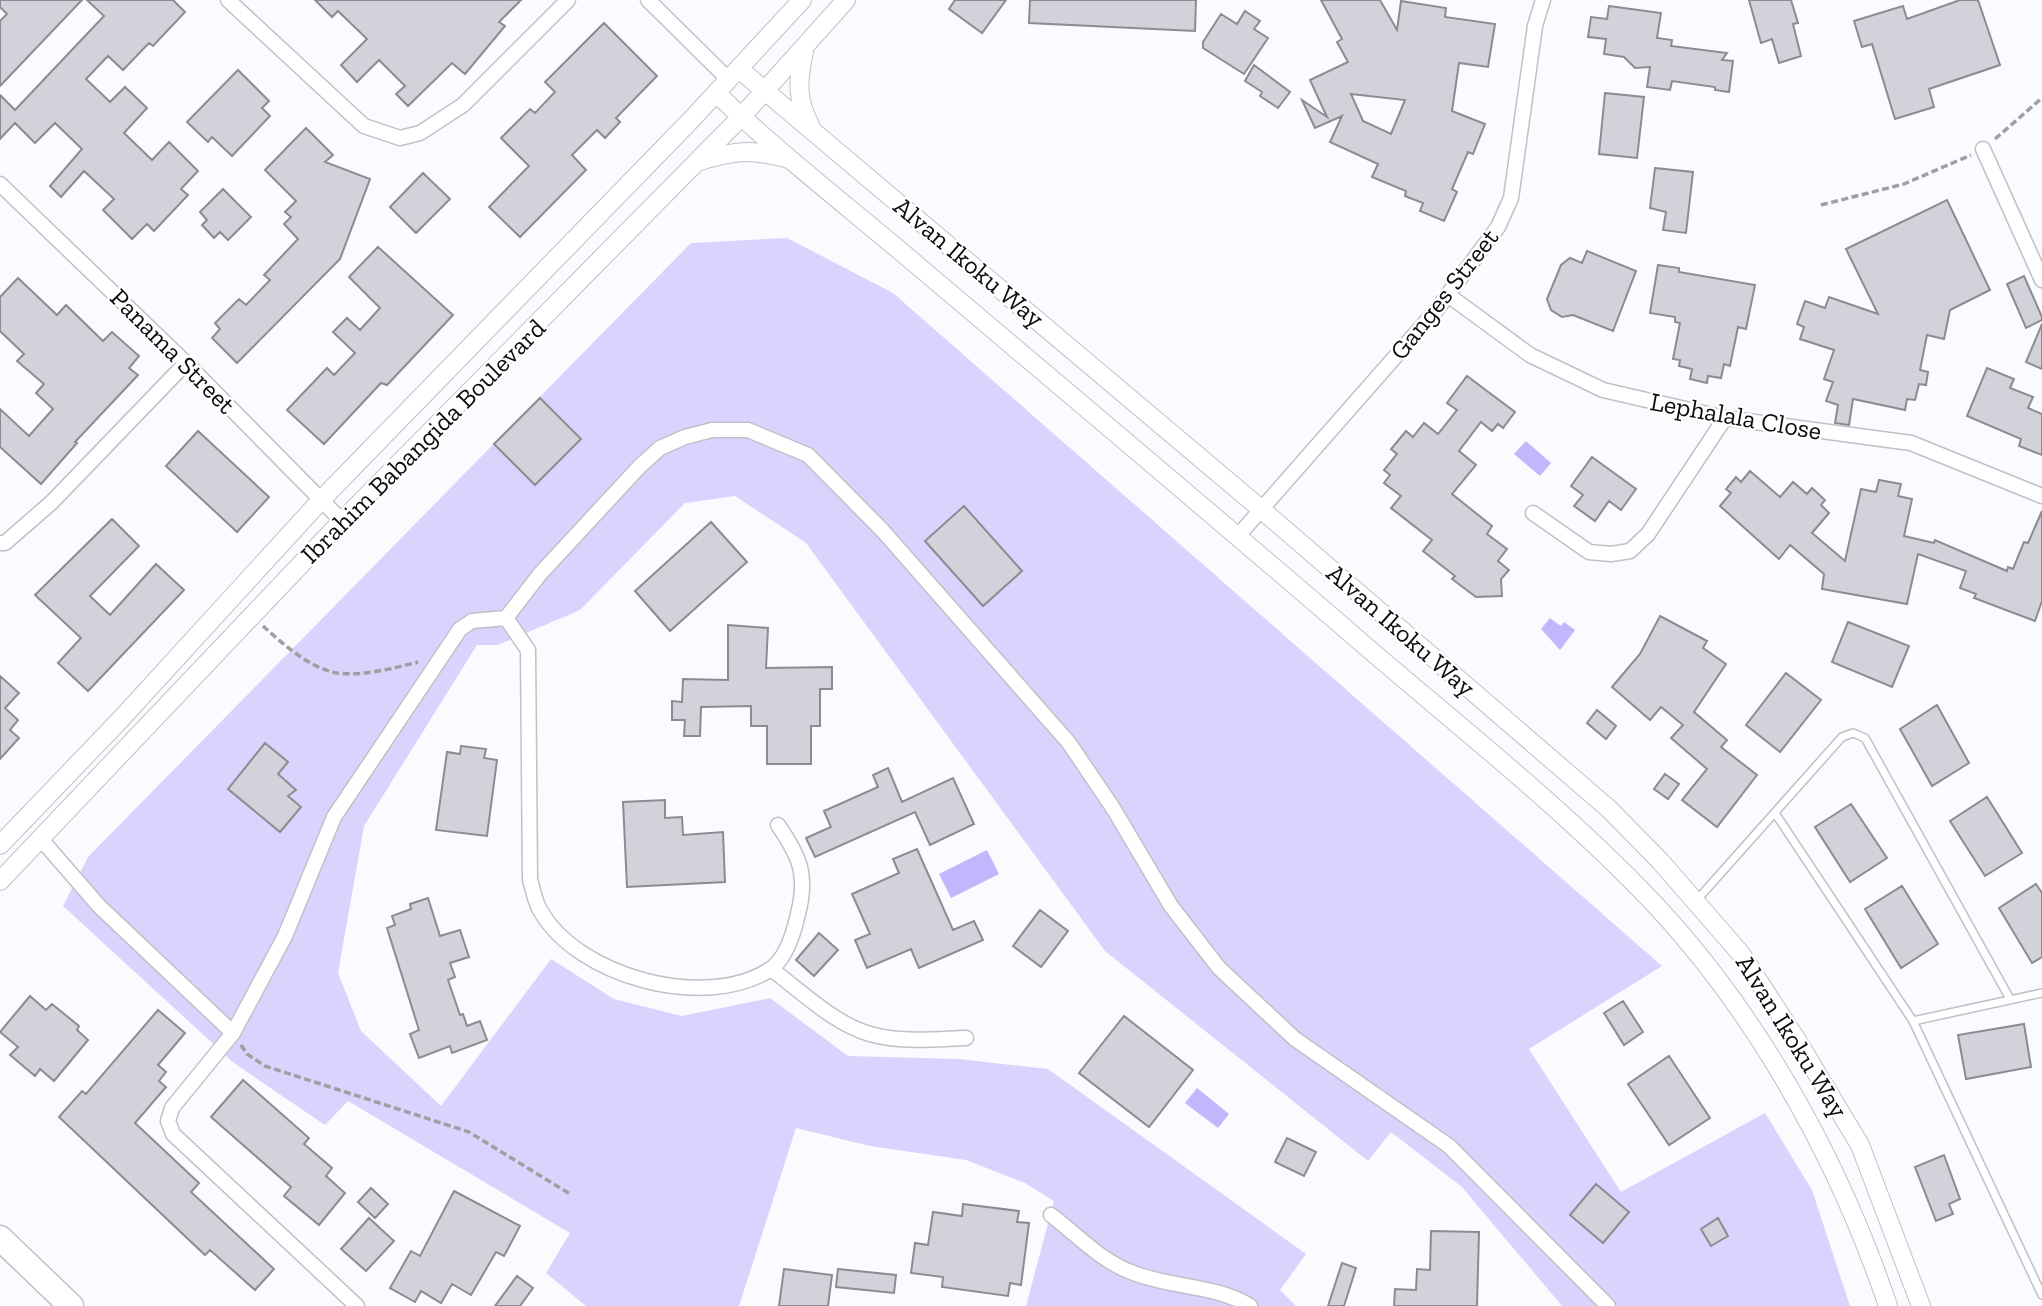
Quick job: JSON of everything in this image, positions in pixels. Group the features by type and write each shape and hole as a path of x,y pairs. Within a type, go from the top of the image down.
{"highway":[{"path":"0,1238 71,1306"}],"street":[{"path":"228,0 364,126 400,138 420,132 463,105 568,0"},
{"path":"648,0 734,74"},
{"name":"Ibrahim Babangida Boulevard","path":"0,845 129,710 322,499 716,93 802,0"},
{"name":"Ibrahim Babangida Boulevard","path":"0,881 342,521 742,116 846,0"},
{"name":"Ganges Street","path":"1237,537 1448,295 1483,251 1511,198 1535,26 1544,0"},
{"path":"804,49 799,74 799,103 815,134"},
{"name":"Alvan Ikoku Way","path":"734,74 765,91 1262,510 1609,809 1741,954 1860,1145 1921,1306"},
{"name":"Alvan Ikoku Way","path":"716,93 1585,836 1657,909 1715,978 1784,1079 1832,1165 1869,1251 1888,1306"},
{"path":"1983,149 2042,280"},
{"path":"698,161 733,151 755,150 795,161"},
{"name":"Panama Street","path":"0,184 186,363 342,521"},
{"name":"Lephalala Close","path":"1448,295 1530,355 1603,390 1725,418 1910,443 2042,496"},
{"path":"0,543 5,543 52,502 186,363"},
{"path":"1533,513 1589,552 1611,554 1630,551 1647,534 1725,418"},
{"path":"357,1306 173,1134 168,1121 172,1108 233,1033 285,936 334,817 460,629 472,621 506,618 549,564 640,466 660,449 685,436 712,430 748,430 808,455 883,531 1069,743 1113,808 1171,906 1219,968 1295,1039 1449,1146 1608,1306"},
{"path":"506,618 528,650 530,880 540,911 557,931 581,951 636,979 697,989 729,987 771,969 788,946 803,893 801,863 778,825"},
{"path":"40,838 99,906 233,1033"},
{"path":"771,969 836,1017 869,1034 902,1040 966,1038"},
{"path":"1051,1215 1112,1262 1132,1273 1230,1295 1251,1306"}],"lane":[{"path":"1696,902 1842,737 1853,733 1865,738 2010,999"},
{"path":"1775,813 1913,1021 2042,1295"},
{"path":"1913,1021 2042,993"}],"path":[{"path":"1821,205 1904,184 1983,149 2042,98"},
{"path":"251,616 290,650 332,672 386,671 443,655"},
{"path":"233,1033 247,1054 265,1066 469,1132 570,1194"}],"shaded area":[{"path":"787,238 893,293 1662,966 1529,1049 1621,1192 1765,1113 1812,1190 1850,1306 1562,1306 1462,1187 1391,1132 1368,1161 1105,951 806,543 735,496 685,503 580,610 498,645 477,645 364,826 338,973 361,1031 441,1106 551,959 614,999 682,1016 770,998 848,1056 958,1059 1048,1069 1306,1254 1280,1290 1296,1306 1026,1306 1054,1201 1025,1183 966,1160 870,1146 796,1128 739,1306 586,1306 546,1273 570,1233 348,1101 325,1125 234,1063 63,906 88,857 691,243"},
{"path":"1526,441 1551,463 1540,476 1514,454"},
{"path":"1550,618 1561,626 1564,622 1575,630 1560,650 1541,629"},
{"path":"987,850 999,874 951,898 939,874"},
{"path":"1197,1088 1229,1114 1218,1128 1185,1103"}],"building":[{"path":"0,0 82,0 0,86 0,21 7,14 0,7"},
{"path":"87,0 173,0 185,12 153,46 149,43 123,70 108,56 86,79 110,102 125,87 147,108 124,133 152,160 169,142 198,171 181,189 188,195 154,231 147,224 132,239 103,210 114,199 84,171 61,197 50,186 82,149 55,123 35,143 15,123 0,139 0,95 15,110 104,16"},
{"path":"315,0 521,0 499,22 505,26 465,74 452,63 408,106 396,94 405,86 379,60 357,82 341,65 367,39 338,11 332,17"},
{"path":"955,0 1006,0 982,33 949,9"},
{"path":"1030,0 1196,0 1195,31 1029,23"},
{"path":"1321,0 1380,0 1397,30 1401,1 1446,8 1445,17 1495,24 1488,67 1459,63 1452,111 1485,124 1473,154 1468,152 1452,189 1457,192 1444,221 1420,211 1423,203 1405,196 1406,191 1372,177 1378,164 1330,142 1342,116 1315,128 1302,100 1327,117 1310,80 1348,62 1337,42 1342,39","holes":["1351,94 1405,100 1391,134 1363,121"]},
{"path":"1749,0 1791,0 1798,23 1793,24 1801,56 1779,63 1772,39 1761,43"},
{"path":"1960,0 1978,0 2000,65 1929,89 1934,107 1895,119 1872,44 1862,47 1854,21 1903,6 1907,19"},
{"path":"1609,6 1661,13 1657,38 1672,40 1671,46 1727,53 1722,60 1733,61 1729,92 1715,90 1715,87 1672,81 1670,90 1647,87 1650,67 1635,68 1624,57 1604,54 1606,39 1588,37 1591,17 1607,19"},
{"path":"1245,11 1260,21 1254,29 1268,38 1244,74 1203,48 1203,42 1221,14 1237,24"},
{"path":"604,23 657,76 616,118 620,122 605,138 597,130 572,155 586,170 520,237 489,207 529,166 501,138 530,109 535,113 555,92 545,82"},
{"path":"1254,65 1290,92 1278,108 1260,96 1262,92 1245,81"},
{"path":"238,70 269,101 262,108 270,116 232,156 212,137 208,142 187,122"},
{"path":"1605,93 1644,97 1637,158 1599,154"},
{"path":"306,128 333,155 325,162 370,179 340,259 237,363 212,338 220,329 215,323 239,299 246,305 270,280 264,275 298,239 284,224 291,217 285,212 296,201 265,170"},
{"path":"1655,168 1693,172 1686,233 1663,230 1666,212 1650,208"},
{"path":"423,173 450,199 416,233 390,207"},
{"path":"223,189 251,217 228,240 220,232 214,238 202,225 207,220 200,212"},
{"path":"1947,200 1990,290 1950,310 1944,339 1927,335 1920,370 1928,372 1926,385 1919,384 1915,400 1907,399 1905,410 1853,399 1849,425 1835,423 1838,405 1826,401 1833,382 1824,379 1834,350 1800,339 1804,327 1797,324 1805,301 1825,308 1829,297 1878,314 1846,249"},
{"path":"378,247 453,315 387,385 381,383 324,444 287,410 327,368 334,375 355,353 333,332 347,318 360,330 380,308 349,277"},
{"path":"1587,251 1636,271 1613,331 1573,315 1562,317 1551,310 1547,299 1561,265 1570,258 1582,263"},
{"path":"1658,265 1679,268 1679,272 1755,285 1746,329 1738,327 1730,366 1724,364 1721,378 1708,376 1707,383 1690,379 1692,369 1679,366 1680,360 1673,359 1680,323 1675,322 1675,317 1650,313"},
{"path":"2024,276 2042,317 2042,320 2026,328 2007,284"},
{"path":"18,278 57,315 66,305 103,341 112,332 139,356 129,368 138,375 75,442 77,443 41,484 0,447 0,409 29,436 53,409 36,393 44,384 17,361 24,354 0,331 0,297"},
{"path":"2042,324 2042,369 2026,362"},
{"path":"1987,368 2014,379 2010,388 2033,397 2028,408 2042,414 2042,455 2019,446 2021,439 1967,416"},
{"path":"1467,376 1515,412 1503,428 1498,424 1492,431 1481,422 1459,451 1476,465 1452,494 1492,526 1487,534 1507,549 1498,561 1509,570 1501,579 1502,596 1476,597 1452,579 1455,576 1423,551 1432,540 1391,508 1401,496 1384,483 1390,475 1384,470 1397,454 1391,449 1406,431 1413,437 1424,423 1438,434 1457,410 1447,403"},
{"path":"540,398 581,439 535,485 494,444"},
{"path":"198,431 269,497 237,532 166,466"},
{"path":"1592,457 1636,489 1621,510 1609,501 1595,521 1574,506 1583,495 1571,486"},
{"path":"1750,471 1780,497 1793,482 1807,494 1812,488 1825,500 1821,505 1829,513 1812,533 1845,561 1861,489 1876,492 1879,480 1901,484 1898,496 1912,499 1904,536 1934,543 1935,540 2007,571 2008,567 2013,569 2024,542 2028,543 2042,511 2042,601 2035,621 1974,598 1976,594 1960,588 1966,571 1918,554 1907,604 1822,589 1824,574 1790,545 1779,559 1720,506 1731,493 1726,489 1736,477 1741,482"},
{"path":"964,506 1022,571 983,606 925,541"},
{"path":"112,519 139,546 90,596 110,615 156,564 184,590 88,691 58,663 81,638 35,595"},
{"path":"711,522 747,562 670,631 635,591"},
{"path":"1660,616 1707,641 1703,648 1726,664 1694,712 1727,740 1721,747 1757,775 1717,827 1682,800 1707,769 1671,738 1683,725 1661,707 1650,720 1612,687 1640,654"},
{"path":"1848,622 1909,646 1892,687 1832,662"},
{"path":"728,625 768,628 766,668 832,667 832,689 820,689 820,726 811,726 811,764 767,764 767,726 751,726 751,706 701,707 700,736 684,736 685,720 672,720 672,701 682,702 683,679 728,680"},
{"path":"1786,673 1821,700 1780,752 1746,725"},
{"path":"0,676 19,693 5,708 18,720 10,730 19,738 0,759"},
{"path":"1937,705 1969,763 1932,786 1900,729"},
{"path":"1597,710 1616,726 1606,739 1587,723"},
{"path":"265,743 288,762 278,774 296,790 288,796 301,807 280,832 228,789"},
{"path":"461,746 486,749 484,758 497,760 487,836 436,830 447,752 460,754"},
{"path":"888,768 902,802 953,778 974,824 930,845 915,812 815,857 806,838 831,827 824,811 878,787 873,775"},
{"path":"1665,774 1679,784 1668,799 1654,789"},
{"path":"1987,797 2022,853 1985,876 1950,821"},
{"path":"665,800 665,818 682,817 683,835 723,832 725,882 627,887 623,802"},
{"path":"1851,804 1887,858 1850,882 1815,827"},
{"path":"917,849 953,930 974,921 983,940 919,968 911,949 867,968 855,940 870,934 852,894 899,873 893,859"},
{"path":"2036,884 2042,893 2042,957 2032,963 1999,908"},
{"path":"1902,886 1938,944 1901,968 1865,909"},
{"path":"428,898 440,936 460,930 469,957 450,963 455,977 448,980 460,1015 463,1014 467,1026 480,1021 487,1040 452,1053 450,1046 419,1058 410,1034 419,1030 387,928 395,925 392,916 411,909 410,904"},
{"path":"1040,910 1068,931 1041,967 1013,946"},
{"path":"819,933 838,950 814,976 796,960"},
{"path":"30,996 46,1010 52,1004 79,1026 77,1030 88,1040 54,1081 40,1069 35,1076 10,1055 18,1047 0,1032"},
{"path":"1623,1001 1643,1032 1624,1045 1604,1013"},
{"path":"158,1010 185,1033 158,1065 166,1072 159,1081 166,1087 135,1123 199,1183 191,1192 274,1269 255,1290 210,1250 205,1255 59,1117 82,1091 86,1094"},
{"path":"1124,1016 1193,1070 1149,1127 1079,1073"},
{"path":"2024,1024 2031,1067 1966,1079 1958,1035"},
{"path":"1669,1056 1710,1118 1669,1145 1628,1084"},
{"path":"243,1080 309,1138 304,1144 332,1168 326,1176 345,1193 319,1225 284,1196 291,1187 211,1117"},
{"path":"1287,1138 1316,1152 1304,1176 1275,1162"},
{"path":"1944,1155 1960,1199 1949,1204 1953,1214 1936,1221 1915,1167"},
{"path":"1596,1184 1629,1212 1603,1243 1570,1215"},
{"path":"371,1188 388,1204 375,1218 358,1202"},
{"path":"454,1191 520,1226 504,1256 496,1252 471,1295 452,1284 441,1303 421,1291 415,1302 390,1288 411,1251 420,1256"},
{"path":"963,1204 1019,1211 1017,1222 1029,1223 1021,1285 1010,1283 1008,1296 942,1287 943,1277 911,1273 915,1243 928,1245 933,1212 962,1216"},
{"path":"369,1218 394,1241 366,1271 341,1249"},
{"path":"1718,1218 1728,1236 1711,1246 1701,1229"},
{"path":"1431,1231 1479,1232 1477,1306 1394,1306 1395,1289 1416,1290 1417,1269 1430,1270"},
{"path":"1342,1263 1356,1268 1344,1306 1328,1306"},
{"path":"784,1269 832,1275 828,1306 779,1306"},
{"path":"838,1269 896,1275 894,1293 836,1287"},
{"path":"517,1276 533,1288 520,1306 495,1306"}]}
